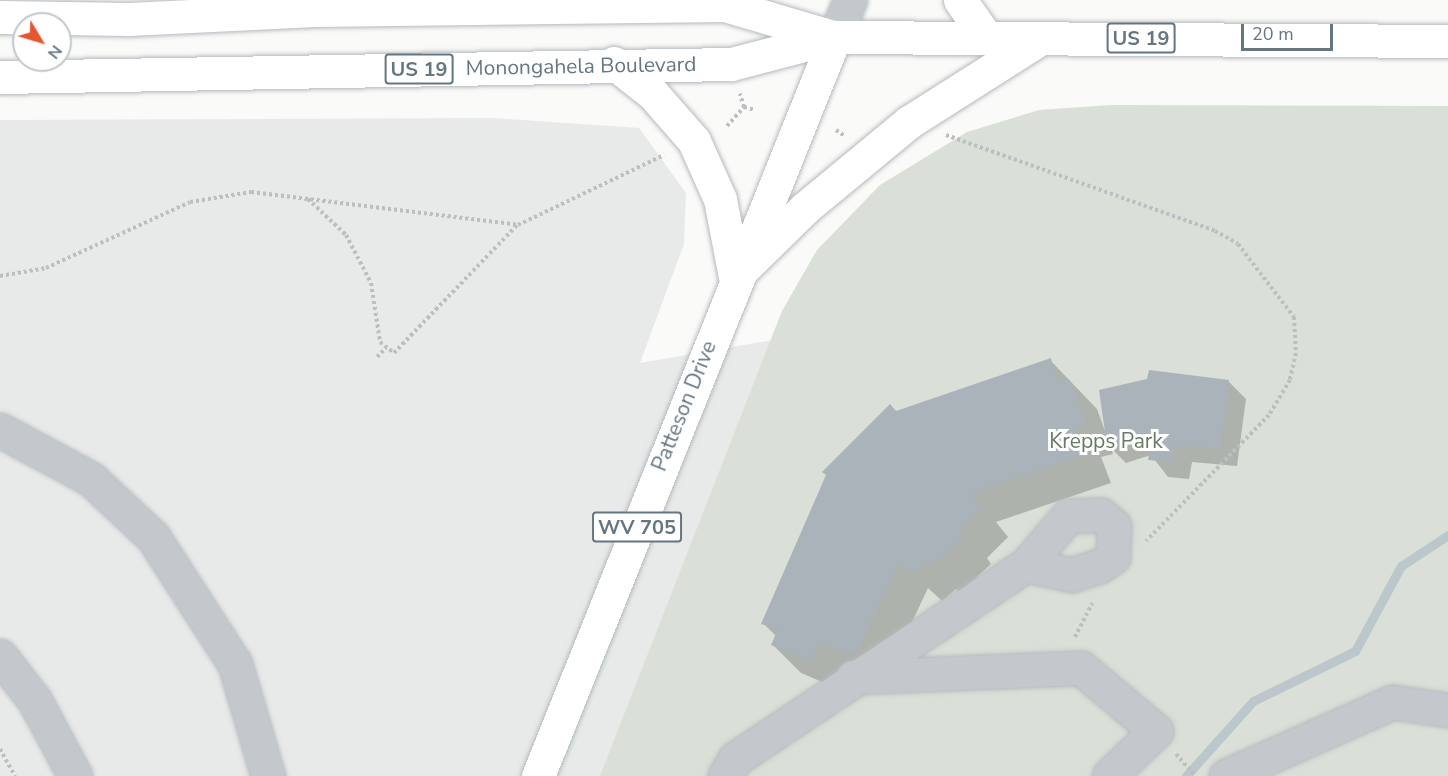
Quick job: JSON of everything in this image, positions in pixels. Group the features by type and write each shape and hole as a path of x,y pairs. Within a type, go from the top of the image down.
{"main road":[{"path":"960,0 986,37"},
{"name":"Monongahela Boulevard","path":"0,17 129,19 315,10 729,3 835,37"},
{"name":"Monongahela Boulevard","path":"0,77 614,63 730,64 835,37 1448,41"},
{"name":"Patteson Drive","path":"538,776 735,277 835,37"},
{"path":"735,277 805,208 909,122 1038,40"},
{"path":"614,63 652,94 694,141 720,199 735,277"}],"lane":[{"path":"835,37 850,0"},
{"path":"0,430 91,479 153,537 235,664 268,776"},
{"path":"725,776 735,759 853,677 1026,565"},
{"path":"0,656 35,701 75,776"},
{"path":"853,677 1082,668 1156,731 1109,776"},
{"path":"1226,776 1392,702 1448,710"}],"path":[{"path":"739,88 744,107"},
{"path":"744,107 755,110"},
{"path":"727,126 744,107"},
{"path":"942,134 1215,231 1238,244 1294,317 1296,353 1290,380 1269,415 1138,550"},
{"path":"308,199 346,236 371,283 377,332 386,348 394,353 518,225 676,149"},
{"path":"0,276 46,268 190,202 251,192 518,225"},
{"path":"377,357 386,348"},
{"path":"1082,668 1073,641 1094,600"},
{"path":"0,749 15,776"}],"shaded area":[{"path":"492,118 639,128 686,193 684,244 640,363 1225,262 654,776 0,776 0,120"}],"green space":[{"name":"Krepps Park","path":"1111,105 1448,106 1448,776 600,776 782,311 817,250 880,185 967,132 1039,110"}],"building":[{"path":"1051,358 1057,382 1069,379 1086,426 1074,429 1084,455 969,494 981,508 959,529 964,534 931,566 927,561 913,574 899,562 855,655 819,642 811,662 771,645 778,629 761,624 826,475 822,472 890,404 896,411"},
{"path":"1149,370 1229,380 1220,449 1175,445 1172,462 1148,460 1151,443 1142,443 1141,436 1107,446 1099,390 1147,379"}],"waterway":[{"path":"1186,776 1253,701 1355,651 1401,566 1448,535"}]}
